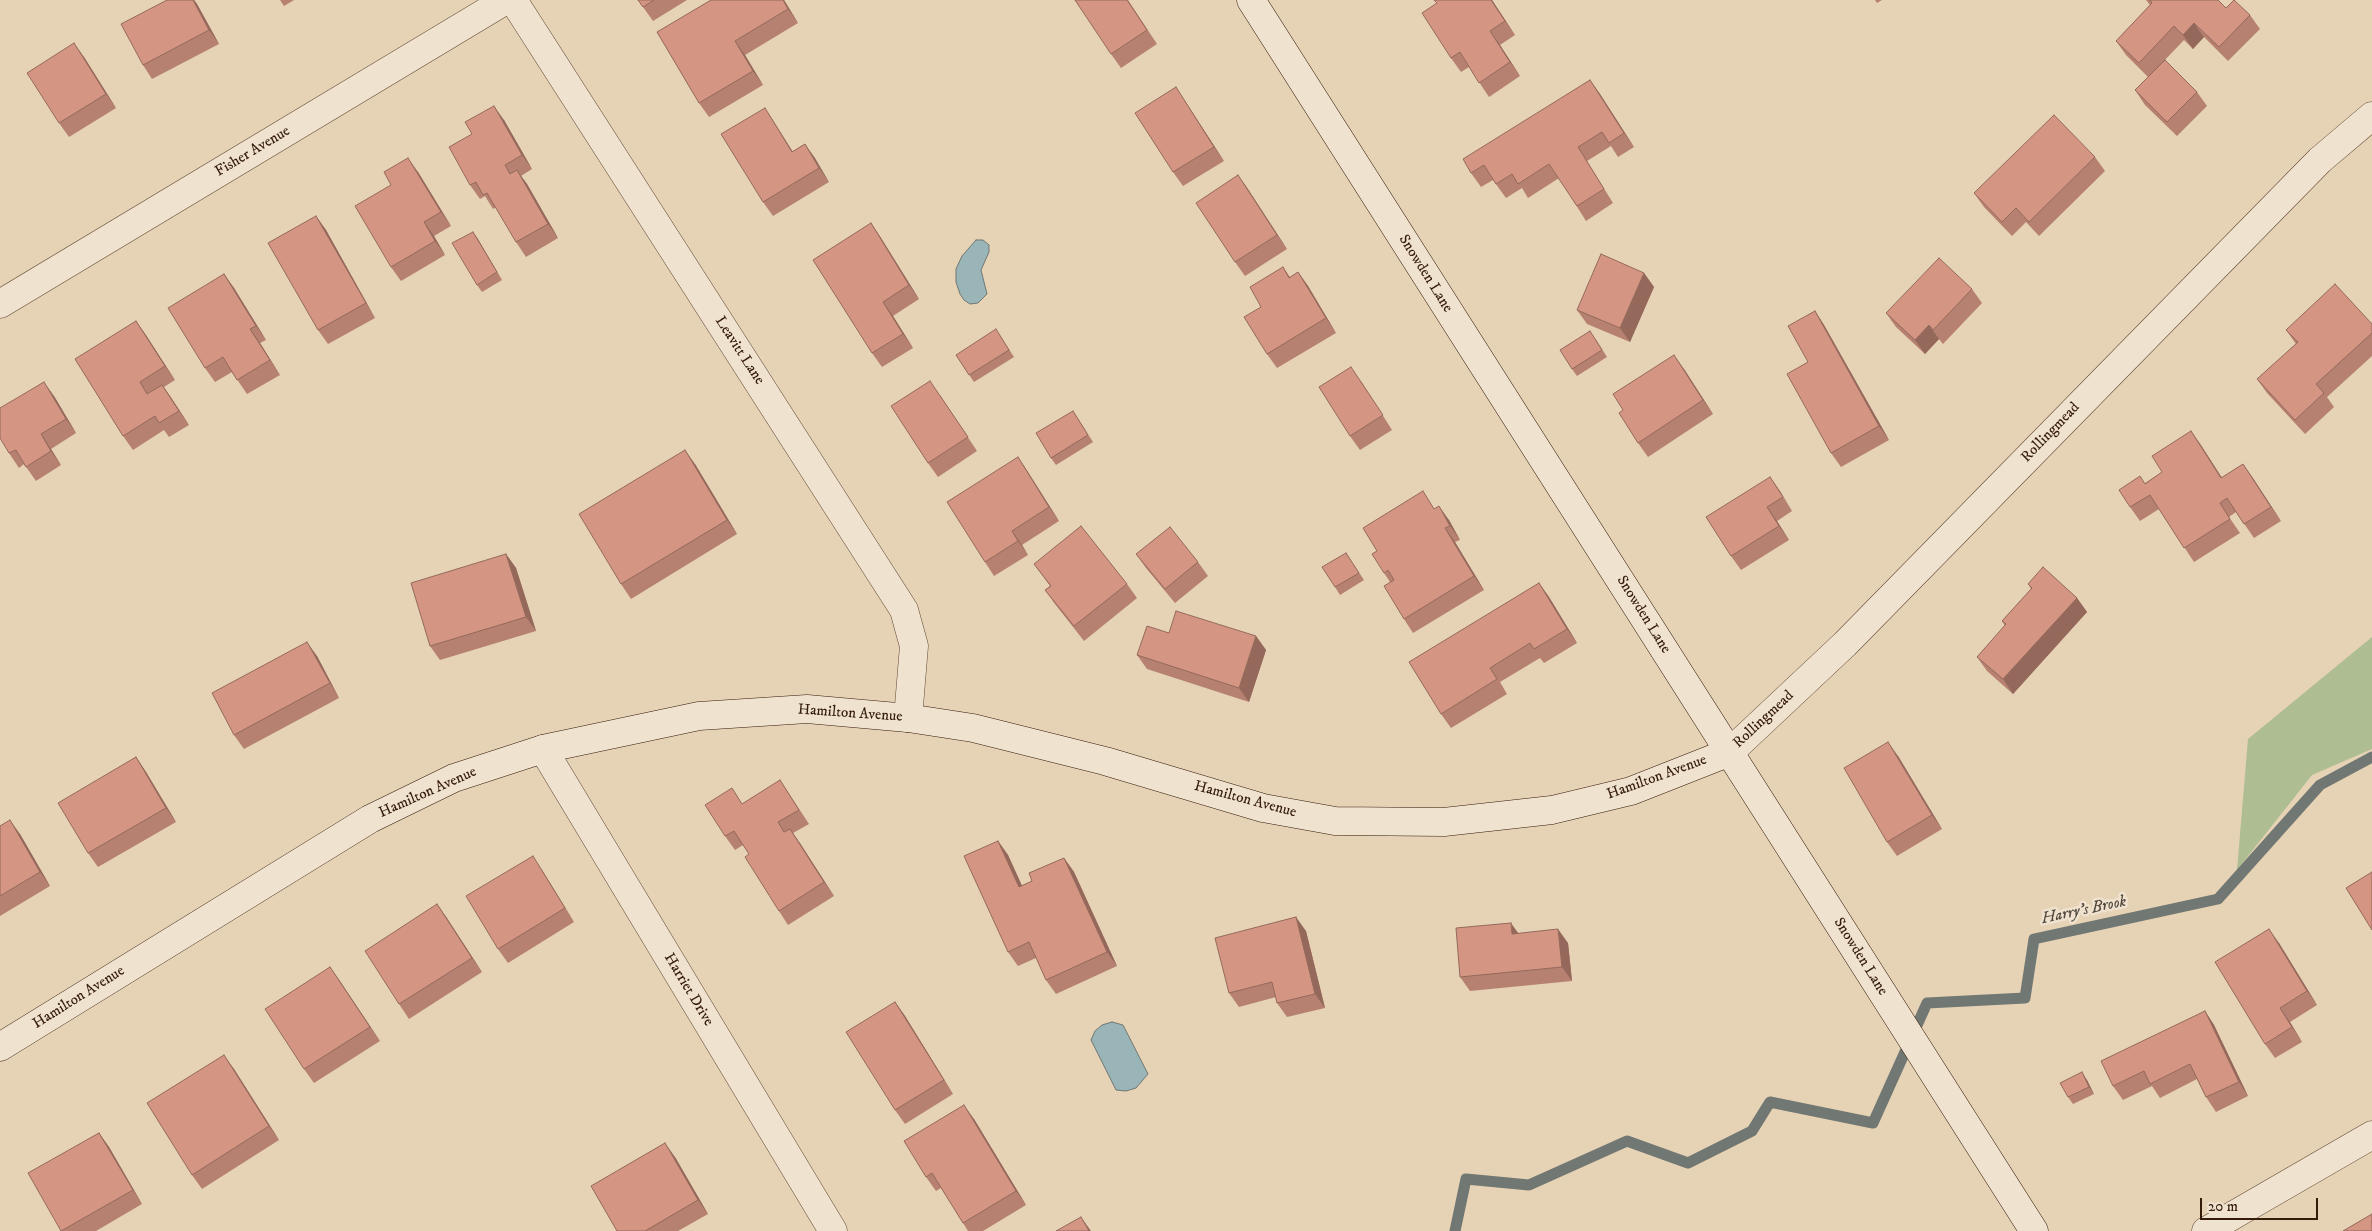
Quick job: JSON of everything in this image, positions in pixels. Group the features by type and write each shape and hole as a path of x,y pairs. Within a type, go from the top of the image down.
{"street":[{"name":"Fisher Avenue","path":"0,304 506,0"},
{"name":"Leavitt Lane","path":"513,0 904,610 914,646 908,718"},
{"name":"Snowden Lane","path":"1251,0 2034,1231"},
{"name":"Rollingmead","path":"1730,752 1845,644 2320,160 2372,116"},
{"name":"Hamilton Avenue","path":"0,1047 370,819 454,778 543,749 699,716 806,709 908,718 973,728 1105,761 1263,808 1335,821 1444,822 1552,810 1630,791 1730,752"},
{"name":"Harriet Drive","path":"543,749 834,1231"},
{"path":"2206,1231 2372,1134"}],"green space":[{"path":"2372,637 2372,749 2312,775 2237,870 2248,739"}],"water":[{"path":"976,240 983,240 989,245 989,252 981,270 987,294 978,303 970,304 960,294 956,282 956,269 962,256"},
{"path":"1112,1022 1123,1025 1148,1074 1136,1088 1126,1091 1116,1090 1091,1040 1095,1031 1102,1025"}],"building":[{"path":"167,0 193,0 209,30 143,65 121,24"},
{"path":"638,0 654,0 643,7"},
{"path":"711,0 783,0 788,9 735,41 753,71 699,103 657,32"},
{"path":"1075,0 1127,0 1147,30 1111,54"},
{"path":"1434,0 1491,0 1505,21 1490,31 1510,62 1479,83 1460,52 1451,58 1422,13 1437,3"},
{"path":"2150,0 2218,0 2226,8 2234,0 2250,15 2219,47 2194,23 2183,35 2174,26 2139,63 2116,41 2152,3"},
{"path":"74,43 106,94 59,123 27,73"},
{"path":"2165,60 2197,92 2167,122 2135,90"},
{"path":"1590,80 1624,133 1609,143 1602,132 1578,147 1604,189 1577,206 1549,164 1518,184 1512,174 1496,184 1484,165 1471,173 1463,159"},
{"path":"1176,87 1214,147 1173,172 1135,113"},
{"path":"494,106 522,155 505,165 510,174 517,170 548,224 516,242 487,193 483,195 476,182 470,185 449,147 472,134 465,122"},
{"path":"765,108 792,152 805,144 819,168 763,202 721,134"},
{"path":"2054,115 2095,157 2029,222 2016,208 2002,222 1974,193"},
{"path":"408,158 441,212 424,222 435,241 391,267 355,206 391,185 384,172"},
{"path":"1238,175 1277,235 1235,262 1196,203"},
{"path":"316,216 366,303 318,330 268,243"},
{"path":"871,223 909,285 883,302 903,334 872,353 813,260"},
{"path":"473,232 497,272 477,285 452,243"},
{"path":"1601,254 1644,273 1620,328 1577,310"},
{"path":"1939,258 1972,289 1933,330 1929,325 1915,340 1886,313"},
{"path":"1283,267 1289,278 1298,272 1326,318 1267,354 1244,317 1261,307 1250,287"},
{"path":"224,274 256,326 250,329 270,360 237,380 223,357 205,368 168,308"},
{"path":"2335,284 2372,324 2372,333 2316,384 2324,393 2295,420 2257,379 2298,342 2286,330"},
{"path":"1815,311 1879,426 1831,453 1787,374 1808,362 1788,326"},
{"path":"136,321 165,366 140,382 147,394 162,385 179,411 159,423 155,416 123,436 75,359"},
{"path":"996,329 1009,350 969,375 956,355"},
{"path":"1590,331 1602,350 1572,369 1560,350"},
{"path":"1674,355 1703,400 1638,443 1619,413 1623,410 1613,394"},
{"path":"1351,367 1383,415 1350,436 1319,387"},
{"path":"930,381 968,437 928,463 891,406"},
{"path":"44,382 66,419 41,434 51,451 26,467 16,450 9,453 0,438 0,408"},
{"path":"1073,411 1088,435 1051,458 1036,433"},
{"path":"2191,431 2221,478 2243,464 2271,507 2244,524 2227,498 2220,503 2230,519 2184,548 2150,495 2130,507 2119,490 2140,476 2145,484 2162,472 2152,456"},
{"path":"685,450 727,520 621,584 579,514"},
{"path":"1018,457 1049,507 1012,531 1018,541 985,562 947,502"},
{"path":"1770,477 1783,497 1767,507 1779,526 1731,556 1706,517"},
{"path":"1423,491 1434,509 1439,506 1450,526 1445,528 1474,576 1404,619 1384,586 1394,580 1388,570 1384,573 1372,554 1377,551 1363,528"},
{"path":"1081,526 1127,584 1074,626 1045,590 1051,586 1034,564"},
{"path":"1170,527 1198,562 1165,589 1136,554"},
{"path":"1346,553 1359,573 1335,587 1322,567"},
{"path":"506,554 526,617 430,646 411,583"},
{"path":"2043,567 2077,598 2003,679 1977,657 2006,624 2002,621 2032,588 2028,584"},
{"path":"1539,583 1567,629 1534,649 1530,643 1490,668 1497,679 1441,714 1409,662"},
{"path":"1176,611 1256,636 1239,688 1137,655 1147,626 1169,633"},
{"path":"307,642 330,683 234,735 212,693"},
{"path":"1888,742 1932,815 1887,842 1844,768"},
{"path":"136,757 166,808 88,853 58,803"},
{"path":"780,780 799,810 778,822 784,832 790,829 824,882 779,911 745,857 749,854 734,831 725,836 705,805 732,788 742,804"},
{"path":"10,820 40,872 0,896 0,826"},
{"path":"998,841 1019,887 1032,881 1029,873 1064,858 1107,952 1046,980 1029,942 1008,952 964,856"},
{"path":"533,856 565,908 498,949 466,896"},
{"path":"2372,872 2372,930 2346,888"},
{"path":"437,904 472,958 399,1004 365,951"},
{"path":"1296,917 1315,994 1277,1003 1272,982 1229,993 1215,938"},
{"path":"1511,923 1512,934 1558,929 1562,967 1460,977 1456,928"},
{"path":"2269,929 2307,991 2280,1008 2292,1027 2265,1044 2215,962"},
{"path":"330,967 370,1027 304,1069 265,1009"},
{"path":"895,1002 944,1080 895,1110 846,1032"},
{"path":"2205,1011 2239,1082 2206,1097 2190,1064 2150,1084 2144,1071 2113,1086 2101,1061"},
{"path":"224,1055 269,1126 192,1175 147,1103"},
{"path":"2082,1072 2089,1087 2068,1097 2060,1083"},
{"path":"964,1105 1016,1191 963,1223 932,1173 926,1177 904,1141"},
{"path":"99,1133 133,1190 61,1231 28,1173"},
{"path":"665,1143 698,1200 645,1231 617,1231 591,1186"},
{"path":"2372,1214 2372,1231 2343,1231"},
{"path":"1081,1217 1089,1231 1056,1231"}],"waterway":[{"name":"Harry's Brook","path":"1455,1231 1466,1179 1529,1185 1627,1141 1688,1163 1752,1131 1770,1102 1873,1123 1927,1003 2025,998 2034,939 2218,899 2320,785 2372,757"}]}
